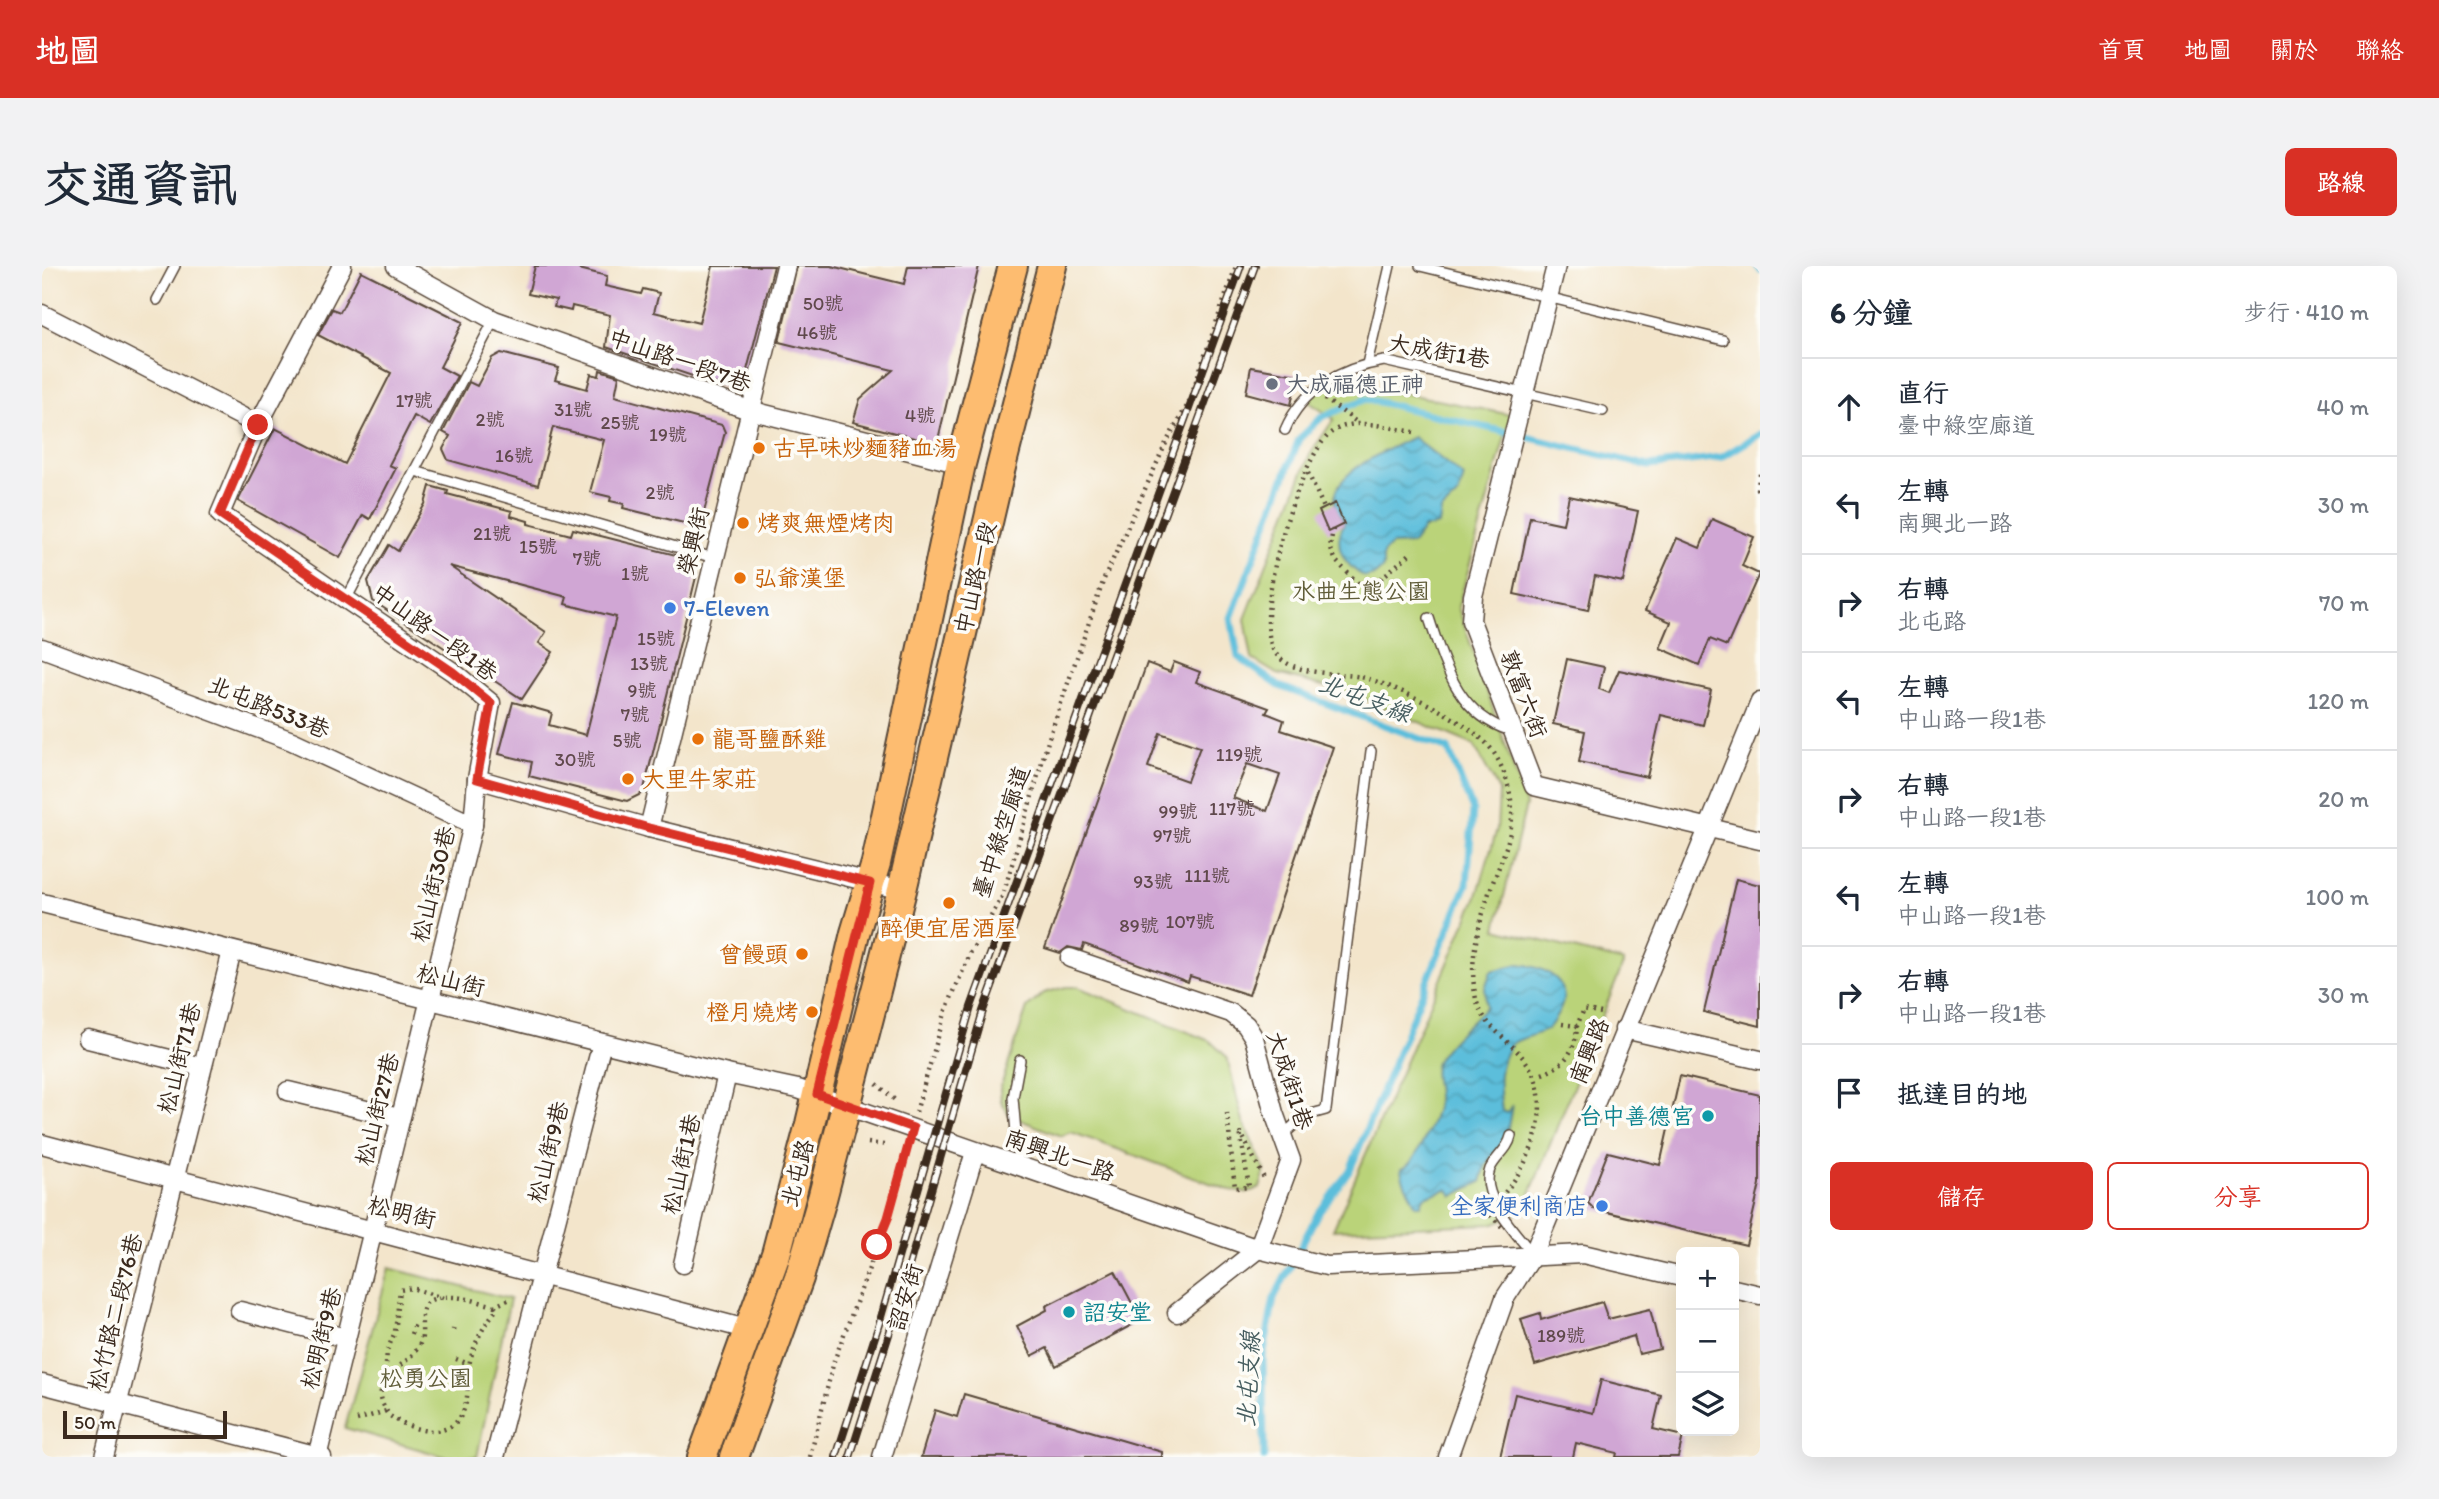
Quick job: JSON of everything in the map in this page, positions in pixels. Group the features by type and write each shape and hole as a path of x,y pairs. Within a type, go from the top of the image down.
{"main road":[{"name":"中山路一段","path":"870,883 961,464 1013,266"},
{"name":"中山路一段","path":"902,890 1000,471 1052,266"},
{"name":"北屯路","path":"702,1457 776,1254 870,883"},
{"name":"北屯路","path":"734,1457 799,1278 902,890"}],"street":[{"name":"中山路一段1巷","path":"342,266 258,425 220,514 347,598 453,672 491,703 477,779"},
{"name":"中山路一段7巷","path":"396,266 494,320 749,410 961,464"},
{"name":"榮興街","path":"649,828 786,266"},
{"name":"敦富六街","path":"1556,266 1510,459 1473,596 1471,621 1534,786 1760,840"},
{"path":"42,314 258,425"},
{"name":"北屯路533巷","path":"42,648 292,741 473,825"},
{"name":"南興路","path":"1448,1457 1505,1298 1533,1255 1706,827 1760,702"},
{"path":"477,779 649,828 902,890"},
{"name":"松山街30巷","path":"429,1000 473,825 477,779"},
{"name":"松山街","path":"42,903 727,1074 817,1094 847,1105"},
{"name":"松山街71巷","path":"174,1178 232,951"},
{"name":"大成街1巷","path":"1070,958 1231,1013 1246,1025 1254,1038 1291,1160 1258,1249"},
{"name":"松山街27巷","path":"373,1230 429,1000"},
{"path":"1624,1029 1760,1060"},
{"path":"88,1039 202,1067"},
{"name":"松山街9巷","path":"495,1457 602,1043"},
{"name":"松山街1巷","path":"683,1264 727,1074"},
{"path":"288,1091 399,1118"},
{"name":"南興北一路","path":"847,1105 1258,1249 1326,1266 1533,1255"},
{"name":"松明街","path":"42,1144 542,1273 750,1330"},
{"name":"詔安街","path":"882,1457 975,1152"},
{"name":"松竹路二段76巷","path":"104,1457 174,1178"},
{"name":"松明街9巷","path":"318,1457 373,1230"},
{"path":"1177,1313 1258,1249"},
{"path":"1533,1255 1583,1254 1676,1276"},
{"path":"1739,1290 1760,1295"},
{"path":"240,1311 346,1338"},
{"path":"42,1384 318,1457"}],"lane":[{"path":"157,300 175,266"},
{"path":"1367,364 1390,266"},
{"path":"1420,266 1723,340"},
{"path":"347,598 494,320"},
{"name":"大成街1巷","path":"1285,430 1289,419 1321,384 1367,364 1384,361 1602,411"},
{"path":"415,471 714,558"},
{"path":"1429,618 1450,672 1469,706 1489,724 1511,731"},
{"path":"1282,1136 1304,1116 1326,1110 1371,751"},
{"path":"1019,1167 1013,1098 1020,1060"},
{"path":"1511,1136 1488,1176 1487,1185 1494,1204 1533,1255"}],"path":[{"name":"臺中綠空廊道","path":"810,1457 835,1361 888,1218 924,1078 946,1010 971,952 1003,895 1049,738 1104,579 1167,441 1188,404 1236,266"},
{"path":"1312,391 1350,414 1358,423"},
{"path":"1414,432 1358,423 1331,432 1307,472 1279,543 1269,583 1268,634 1275,653 1289,665 1364,678 1403,692 1472,732 1486,743 1497,758 1509,790 1512,818 1475,940 1473,968 1476,999 1489,1024 1529,1067 1539,1109 1531,1149 1519,1174 1486,1211 1503,1228"},
{"path":"1307,472 1324,508"},
{"path":"1760,474 1757,483 1760,493"},
{"path":"1333,529 1331,547 1336,561 1361,586 1373,585 1411,553"},
{"path":"1542,1074 1565,1062 1575,1042 1577,1026 1584,1009 1606,1014"},
{"path":"1562,1024 1577,1026"},
{"path":"877,1084 896,1101"},
{"path":"1227,1113 1235,1188 1249,1187 1240,1136 1242,1130 1265,1182"},
{"path":"868,1143 885,1145"},
{"path":"443,1298 412,1288 400,1290 396,1332 387,1351 383,1399 386,1411 397,1421 419,1430 432,1432 451,1426 464,1411 469,1364 479,1334 497,1309 495,1306"},
{"path":"385,1379 418,1348 422,1336 424,1307 431,1300 453,1296 495,1306 510,1298"},
{"path":"411,1334 415,1324"},
{"path":"411,1345 418,1348"},
{"path":"456,1359 469,1364"},
{"path":"357,1420 386,1411"}],"green space":[{"name":"水曲生態公園","path":"1324,385 1403,393 1511,415 1458,607 1526,805 1496,929 1624,962 1523,1211 1492,1224 1333,1230 1477,896 1497,829 1499,791 1474,745 1350,693 1277,674 1252,659 1245,619 1310,454 1334,419 1306,400"},
{"path":"1078,987 1210,1041 1227,1057 1243,1122 1265,1170 1260,1188 1245,1193 1226,1189 1071,1132 1061,1136 1010,1116 1001,1101 1000,1089 1027,1008 1044,993"},
{"name":"松勇公園","path":"389,1268 510,1299 477,1457 446,1457 345,1428"}],"water":[{"path":"1413,437 1464,477 1458,495 1441,511 1439,525 1424,528 1412,544 1391,545 1383,554 1383,568 1375,575 1365,577 1351,567 1342,554 1339,540 1344,524 1335,505 1336,491 1342,481 1364,462"},
{"path":"1519,964 1538,968 1555,978 1563,992 1563,1001 1549,1028 1511,1044 1506,1052 1501,1068 1502,1111 1507,1113 1512,1105 1506,1139 1486,1164 1481,1182 1453,1196 1447,1189 1424,1197 1421,1205 1415,1205 1403,1181 1401,1169 1407,1166 1419,1150 1433,1117 1437,1100 1434,1073 1438,1058 1486,1007 1485,988 1491,971"}],"building":[{"path":"535,266 580,266 579,269 607,276 605,286 641,294 643,289 659,293 654,312 699,323 713,266 774,266 744,382 731,389 606,347 610,315 572,306 571,311 554,307 556,300 528,294"},
{"path":"797,266 831,266 904,284 908,266 979,266 937,444 853,422 860,399 893,370 779,342"},
{"path":"361,271 463,322 440,367 457,376 430,425 414,416 389,465 396,468 370,519 363,515 340,558 238,501 275,428 345,464 391,373 318,335 332,309 340,312"},
{"path":"501,353 559,368 555,380 587,389 591,374 599,376 600,370 619,376 615,396 722,425 725,432 700,527 623,508 624,504 610,501 611,497 590,492 604,440 553,427 538,485 448,460 443,449 450,436 443,432 469,382 477,386 492,358"},
{"name":"大成福德正神","path":"1251,367 1297,375 1291,405 1246,393"},
{"path":"430,486 448,491 447,494 512,511 511,516 528,521 528,524 571,535 573,529 688,558 697,573 643,793 627,801 529,776 532,762 499,754 513,702 552,713 549,725 586,735 616,617 565,604 567,597 449,566 546,632 539,643 553,652 522,699 373,601 368,581 389,545 398,551 425,504"},
{"path":"1569,496 1638,511 1623,582 1595,576 1588,610 1514,594 1530,517 1563,524"},
{"path":"1335,503 1344,524 1328,532 1319,511"},
{"path":"1712,519 1754,537 1742,566 1759,574 1727,646 1710,639 1699,665 1660,648 1671,622 1645,611 1677,538 1700,548"},
{"path":"1567,659 1604,667 1599,689 1609,693 1619,670 1711,690 1703,725 1661,715 1647,777 1579,762 1585,731 1553,724"},
{"path":"1174,662 1200,672 1196,682 1269,708 1266,713 1284,720 1281,730 1333,747 1249,995 1190,976 1188,982 1084,944 1082,950 1068,947 1060,953 1045,948 1147,663 1170,672","holes":["1160,733 1200,747 1187,781 1148,767","1247,764 1280,775 1267,811 1233,798"]},
{"path":"1736,879 1760,885 1760,1026 1704,1012"},
{"path":"1680,1076 1760,1095 1760,1184 1746,1245 1594,1209 1588,1203 1608,1152 1660,1165"},
{"path":"1115,1271 1141,1320 1056,1366 1047,1348 1032,1356 1017,1326 1047,1310 1046,1306"},
{"path":"1602,1302 1608,1319 1650,1309 1660,1349 1639,1354 1634,1336 1535,1365 1521,1319 1540,1313 1541,1320"},
{"path":"1601,1380 1661,1395 1653,1429 1683,1436 1678,1457 1616,1457 1617,1453 1576,1443 1573,1457 1500,1457 1515,1394 1593,1413"},
{"path":"964,1394 1162,1452 1162,1457 921,1457 935,1410 957,1417"}],"waterway":[{"name":"北屯支線","path":"1757,266 1760,270"},
{"name":"北屯支線","path":"1264,1457 1263,1357 1274,1298 1317,1215 1350,1170 1467,884 1473,810 1448,749 1279,686 1238,657 1231,618 1299,439 1322,417 1366,399 1649,466 1722,457 1760,434"}],"railway":[{"path":"836,1457 879,1324 971,1007 1241,266"},
{"path":"850,1457 891,1328 983,1011 1255,266"}],"place":[{"name":"大成福德正神","path":"1272,384"},
{"name":"古早味炒麵豬血湯","path":"759,448"},
{"name":"烤爽無煙烤肉","path":"743,523"},
{"name":"弘爺漢堡","path":"740,578"},
{"name":"7-Eleven","path":"670,608"},
{"name":"龍哥鹽酥雞","path":"698,739"},
{"name":"大里牛家莊","path":"628,779"},
{"name":"醉便宜居酒屋","path":"949,903"},
{"name":"曾饅頭","path":"802,954"},
{"name":"橙月燒烤","path":"812,1012"},
{"name":"台中善德宮","path":"1708,1116"},
{"name":"全家便利商店","path":"1602,1206"},
{"name":"詔安堂","path":"1069,1312"}],"route":[{"path":"258,425 220,514 309,571 453,672 491,703 477,779 649,828 870,883 855,933 817,1094 913,1128 888,1218 877,1245"}]}
